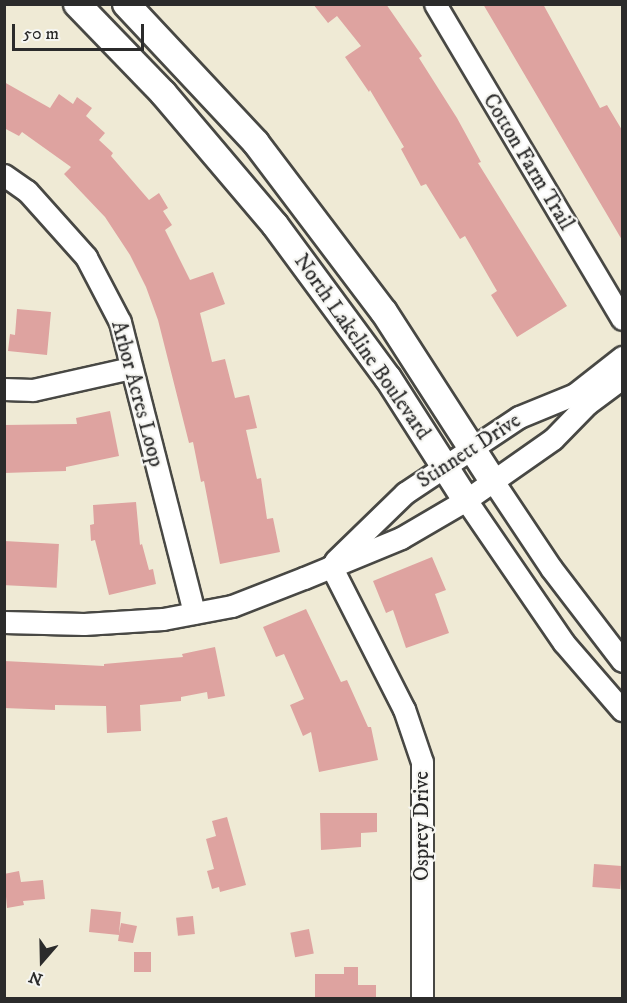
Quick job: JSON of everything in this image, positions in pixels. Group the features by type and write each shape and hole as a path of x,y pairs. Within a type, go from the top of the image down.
{"main road":[{"name":"North Lakeline Boulevard","path":"77,4 163,93 275,225 388,378 466,500"},
{"name":"North Lakeline Boulevard","path":"126,4 256,143 384,312 493,481"}],"street":[{"name":"Cotton Farm Trail","path":"435,4 622,319"},
{"name":"Arbor Acres Loop","path":"4,175 27,191 86,257 120,322 194,613"},
{"name":"Stinnett Drive","path":"331,566 405,494 519,417 575,393 622,357"},
{"path":"4,389 33,390 131,368"},
{"name":"Stinnett Drive","path":"4,622 84,624 163,619 232,606 401,538 466,500 553,440 587,404 622,378"},
{"name":"North Lakeline Boulevard","path":"493,481 551,568 622,661"},
{"name":"North Lakeline Boulevard","path":"466,500 564,643 622,710"},
{"name":"Osprey Drive","path":"331,566 404,709 422,762 422,999"}],"building":[{"path":"313,4 386,4 422,56 419,58 457,118 481,162 478,163 567,306 517,337 491,295 497,291 465,236 460,239 426,184 421,186 401,149 404,147 370,90 369,92 345,57 361,46 337,16 328,23"},
{"path":"483,4 543,4 600,108 607,105 622,130 622,240"},
{"path":"4,82 50,108 59,94 73,104 77,97 92,108 86,116 105,133 99,140 113,153 111,156 149,200 159,193 168,208 163,211 172,225 165,230 190,280 213,272 225,304 200,313 212,362 225,359 235,398 249,395 257,428 246,430 257,479 261,478 267,519 273,518 280,552 220,564 204,481 201,482 193,442 189,443 158,320 146,287 130,255 105,217 64,174 71,167 22,132 19,136 4,128"},
{"path":"17,309 51,312 47,355 8,351 10,334 15,335"},
{"path":"110,411 119,456 66,467 66,471 4,473 4,425 77,424 76,418"},
{"path":"136,502 140,545 142,544 149,570 153,569 156,584 109,595 95,540 91,541 90,525 94,524 93,505"},
{"path":"4,541 59,544 57,588 4,585"},
{"path":"432,557 446,590 435,594 449,633 406,648 393,610 386,613 373,581"},
{"path":"306,609 341,682 347,680 368,727 371,727 378,760 319,772 311,732 303,736 290,705 304,699 284,654 276,657 263,627"},
{"path":"215,647 225,696 208,699 207,692 181,697 181,701 140,705 141,731 107,733 106,706 55,705 55,710 4,708 4,661 104,666 104,664 183,657 182,654"},
{"path":"320,813 377,813 377,832 361,833 361,847 321,850"},
{"path":"227,817 246,885 220,892 219,887 212,889 207,871 214,869 206,839 216,836 212,821"},
{"path":"594,864 622,866 620,889 592,887"},
{"path":"19,871 21,882 43,880 45,899 23,901 24,905 7,908 4,874"},
{"path":"91,909 121,912 119,934 121,923 137,926 133,943 118,941 119,935 89,932"},
{"path":"193,916 195,934 178,936 176,918"},
{"path":"309,929 314,954 295,957 290,933"},
{"path":"134,952 151,952 151,972 134,972"},
{"path":"344,967 358,967 358,985 376,985 376,999 315,999 315,974 344,974"}]}
